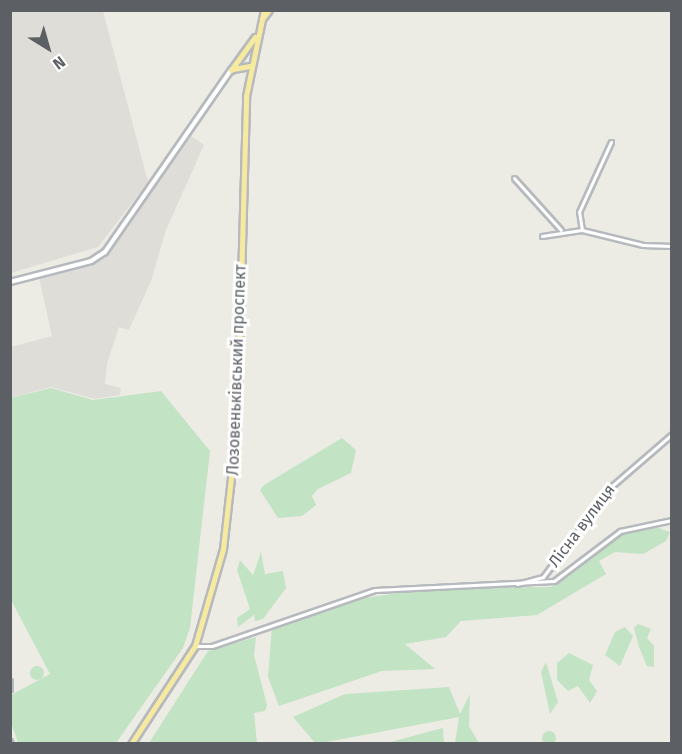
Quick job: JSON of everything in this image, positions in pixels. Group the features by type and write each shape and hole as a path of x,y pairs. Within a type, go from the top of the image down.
{"highway":[{"name":"Лозовеньківський проспект","path":"131,744 195,646 217,578 233,477 249,76 256,36 264,10"},
{"path":"259,23 269,10"},
{"path":"231,70 256,36"},
{"path":"231,70 250,66"},
{"path":"231,70 249,76"}],"street":[{"path":"10,282 91,261 105,252 231,70"},
{"path":"582,230 581,206 611,142"},
{"path":"514,178 546,207 561,230"},
{"path":"543,236 561,230 582,230 643,245 672,246"},
{"name":"Лісна вулиця","path":"515,585 543,577 612,486 672,434"},
{"path":"195,646 212,646 375,590 515,585 554,581 620,531 672,520"},
{"path":"10,681 10,689"}],"shaded area":[{"path":"11,10 103,11 148,182 98,247 11,273"},
{"path":"191,136 204,145 166,230 151,281 129,330 119,327 107,364 105,384 121,388 120,395 94,399 51,387 11,398 11,347 52,336 39,278 100,261"}],"green space":[{"path":"51,388 93,400 161,391 210,451 190,628 183,648 116,743 18,743 11,722 11,695 50,674 11,600 11,398"},
{"path":"342,438 356,450 351,473 318,489 312,496 316,505 302,516 278,518 260,490 264,485"},
{"path":"653,526 670,532 666,541 643,554 615,552 599,561 606,574 537,615 461,621 446,637 405,644 435,669 382,671 279,706 268,677 272,625 358,599 431,588 551,587 622,533"},
{"path":"261,552 265,574 283,571 286,588 263,619 255,621 254,615 238,627 237,618 250,609 237,570 240,560 253,575"},
{"path":"638,624 651,629 647,638 654,646 654,667 647,666 639,647 634,628"},
{"path":"625,627 633,636 620,666 605,655 615,632"},
{"path":"256,637 254,655 267,705 265,711 254,713 257,743 149,743 208,651"},
{"path":"569,653 593,665 589,680 597,691 590,703 578,686 568,691 557,680 557,663"},
{"path":"546,662 558,702 550,714 541,672"},
{"path":"37,666 42,668 44,673 42,678 37,680 32,678 30,673 32,668"},
{"path":"449,687 460,714 470,694 469,726 479,743 455,743 459,717 316,744 293,717 345,694"},
{"path":"443,728 444,743 387,743 431,731"},
{"path":"546,731 552,731 556,738 552,745 546,745 542,741 542,735"}]}
